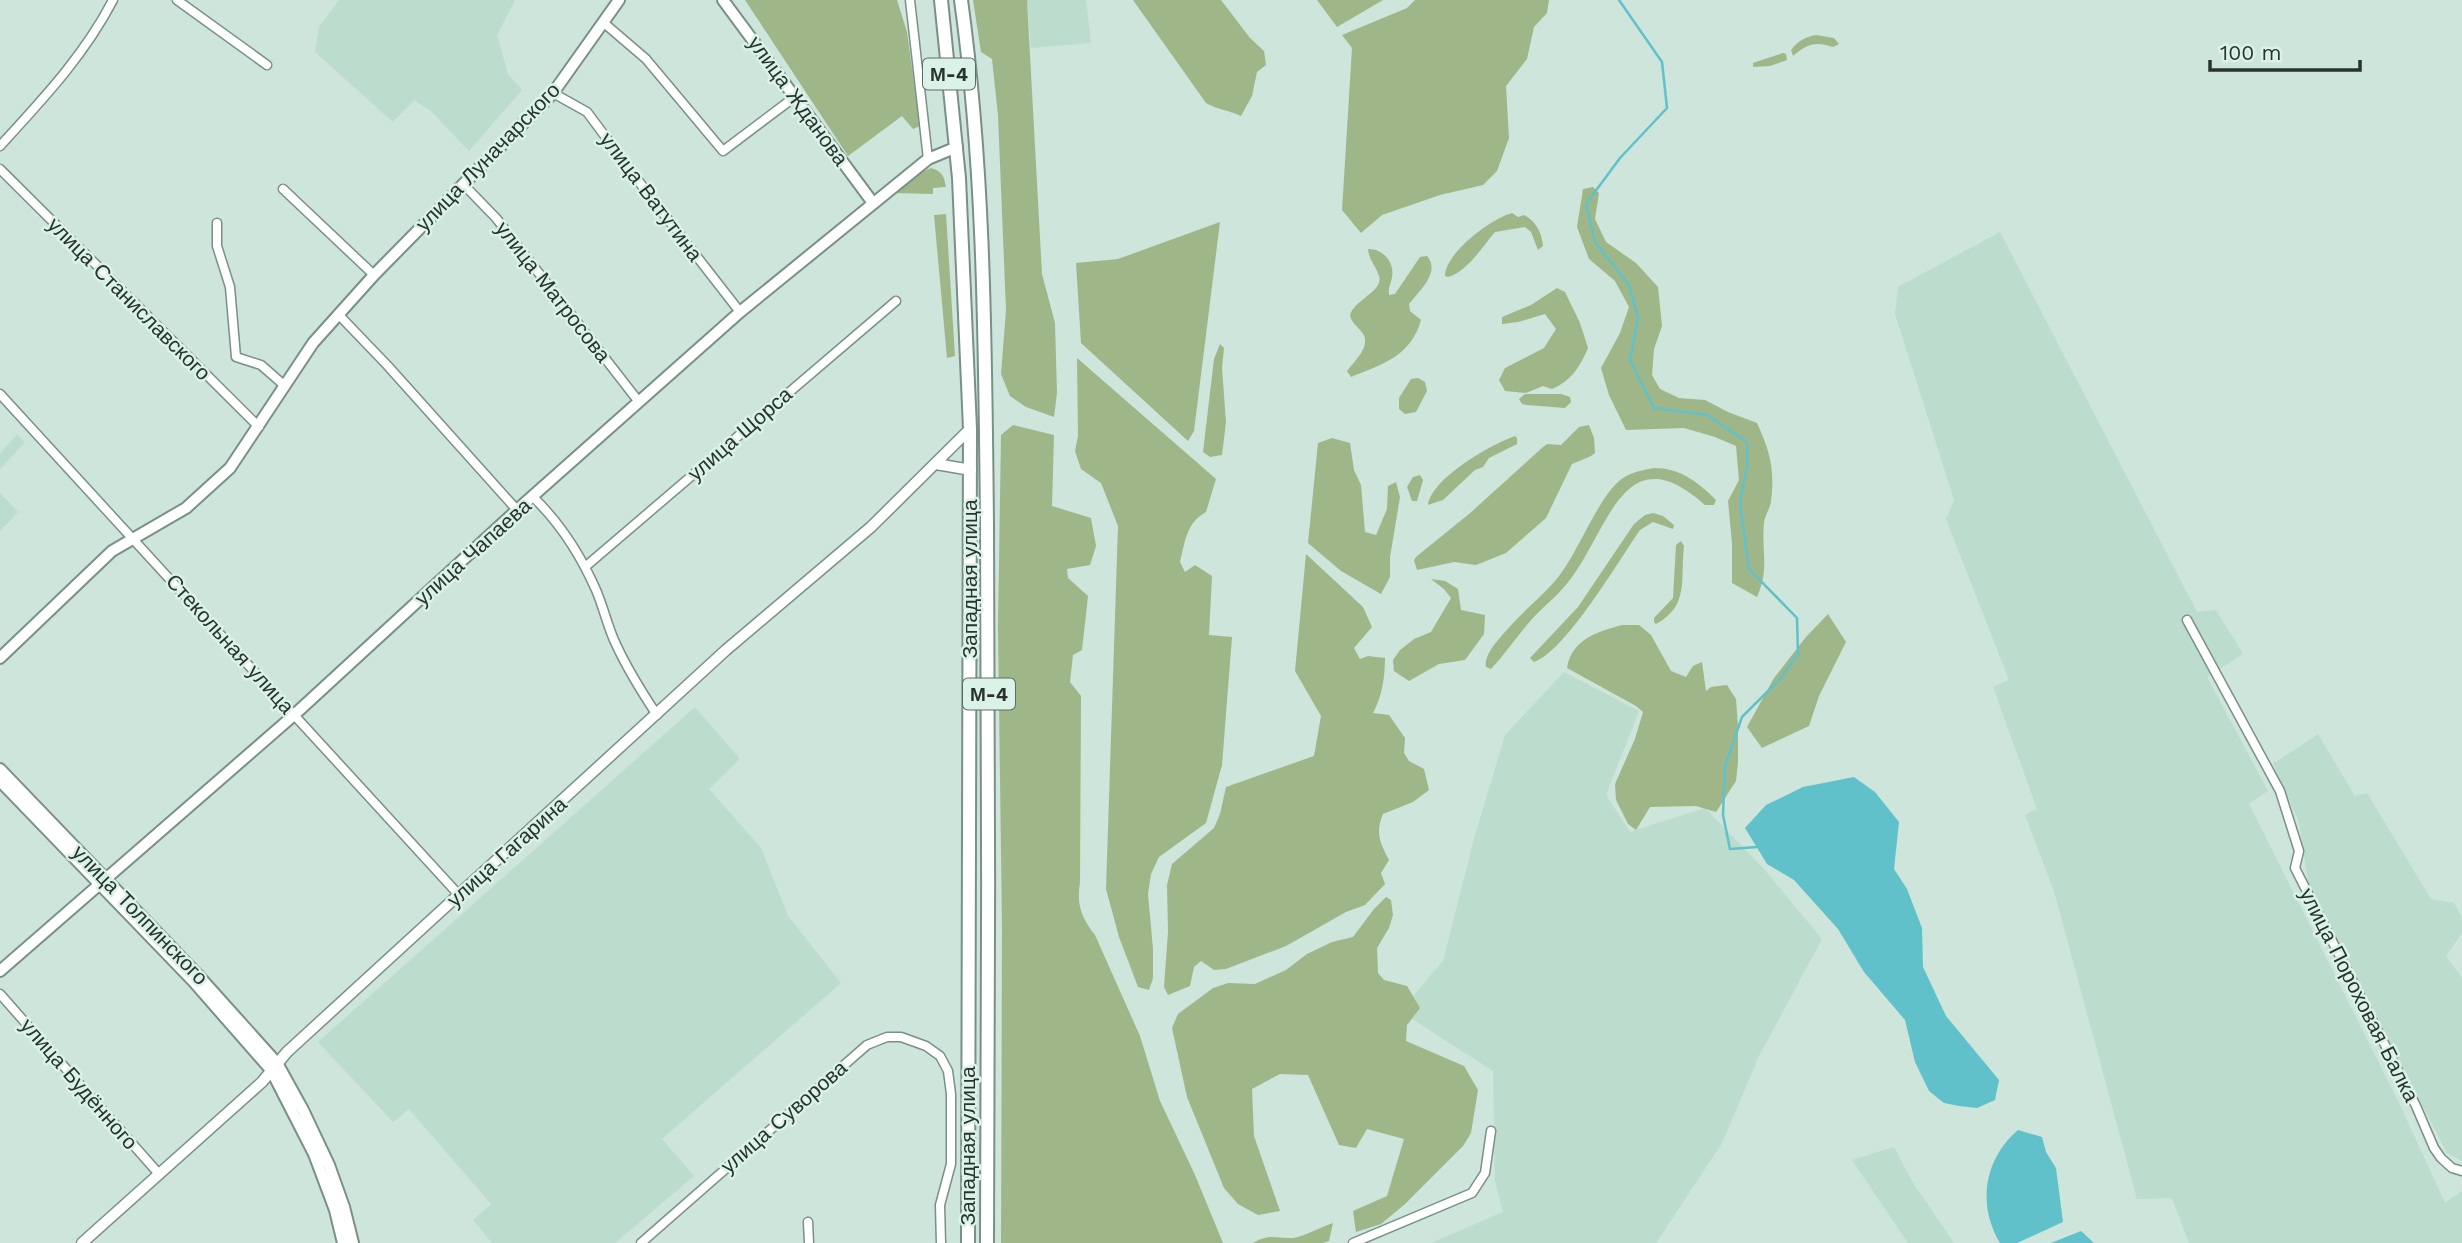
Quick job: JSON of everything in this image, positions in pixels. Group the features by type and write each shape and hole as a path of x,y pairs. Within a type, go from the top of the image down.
{"main road":[{"name":"улица Луначарского","path":"0,658 112,551 187,508 230,468 313,343 374,275 553,93 619,0"},
{"name":"улица Жданова","path":"723,0 873,203"},
{"name":"Западная улица","path":"941,0 957,148 971,470 968,1243"},
{"name":"Западная улица","path":"961,0 978,196 985,373 990,783 987,1243"},
{"name":"улица Чапаева","path":"0,971 295,715 517,510 740,312 928,159 957,148"},
{"name":"улица Толпинского","path":"0,769 274,1067"},
{"name":"улица Толпинского","path":"0,781 103,883"},
{"path":"274,1067 314,1154 335,1210 343,1243"},
{"path":"274,1067 303,1110 330,1164 353,1243"}],"street":[{"path":"0,146 65,75 98,29 113,0"},
{"path":"177,0 267,65"},
{"path":"910,0 928,159"},
{"path":"604,23 646,59 723,151 796,96"},
{"name":"улица Ватутина","path":"553,93 587,112 740,312"},
{"name":"улица Станиславского","path":"0,169 259,427"},
{"name":"улица Матросова","path":"464,185 496,218 639,402"},
{"path":"284,189 374,275"},
{"path":"217,223 217,246 230,287 236,357 261,365 285,386"},
{"name":"улица Щорса","path":"585,567 896,301"},
{"path":"338,314 517,510"},
{"name":"Стекольная улица","path":"0,394 459,895"},
{"name":"улица Гагарина","path":"82,1243 262,1082 274,1067 726,650 871,527 970,429"},
{"path":"936,464 971,470"},
{"path":"533,497 549,512 585,567 614,640 635,681 657,715"},
{"name":"улица Пороховая Балка","path":"2188,620 2280,790 2299,851 2295,868 2416,1106 2434,1148 2452,1168 2462,1171"},
{"name":"улица Будённого","path":"0,994 159,1174"},
{"name":"улица Суворова","path":"641,1243 867,1045 887,1037 901,1037 926,1046 940,1056"},
{"name":"Западная улица","path":"940,1056 948,1071 951,1094 951,1164 940,1205 941,1243"},
{"path":"1353,1243 1472,1193 1485,1173 1491,1130"},
{"path":"808,1222 809,1243"}],"shaded area":[{"path":"339,0 515,0 497,35 508,74 522,90 469,151 431,111 414,100 393,122 315,52 319,27"},
{"path":"1027,0 1086,0 1091,43 1031,48"},
{"path":"2000,232 2197,612 2216,610 2243,654 2207,677 2268,791 2249,804 2400,1105 2445,1203 2462,1191 2462,1243 2189,1243 2172,1198 2137,1199 2054,891 2025,815 2037,809 1993,687 2009,680 1946,519 1954,500 1895,314 1898,287"},
{"path":"17,434 25,442 0,469 0,454"},
{"path":"0,493 18,512 0,531"},
{"path":"1564,672 1639,711 1606,795 1630,832 1705,808 1763,868 1822,939 1759,1056 1722,1143 1656,1243 1431,1243 1503,1212 1495,1181 1493,1071 1400,1011 1443,961 1474,839 1505,735"},
{"path":"695,707 740,759 709,789 761,848 788,916 841,983 662,1139 694,1176 615,1243 492,1243 473,1220 491,1204 409,1109 393,1122 318,1042"},
{"path":"2318,734 2355,796 2367,793 2431,899 2454,903 2462,918 2462,933 2446,956 2462,978 2462,1161 2447,1153 2308,882 2299,822 2273,764"},
{"path":"1894,1147 1913,1183 1954,1243 1908,1243 1852,1160"}],"green space":[{"path":"745,0 897,0 907,32 920,126 913,129 902,116 848,156"},
{"path":"973,0 1027,0 1042,274 1055,323 1057,393 1054,417 1026,407 1010,396 1001,374 1006,310 998,115 992,59 981,52"},
{"path":"1133,0 1221,0 1250,38 1264,51 1266,65 1257,72 1252,96 1241,116 1206,103"},
{"path":"1317,0 1383,0 1337,27"},
{"path":"1415,0 1549,0 1547,13 1534,27 1527,59 1506,86 1509,138 1497,171 1483,185 1440,195 1382,215 1361,233 1342,210 1352,48 1342,35 1407,8"},
{"path":"1816,35 1834,38 1839,44 1833,47 1812,45 1793,56 1791,50 1796,44"},
{"path":"1786,54 1787,60 1770,66 1753,67 1753,63"},
{"path":"931,168 942,174 946,187 933,188 933,194 894,193 919,173"},
{"path":"1593,187 1599,193 1595,219 1606,242 1636,263 1658,287 1662,326 1654,349 1652,375 1660,389 1679,398 1705,400 1757,423 1761,433 1770,461 1772,490 1764,522 1764,568 1757,597 1732,583 1728,501 1739,480 1736,446 1684,428 1626,430 1609,395 1601,368 1620,333 1629,307 1615,281 1589,259 1577,227 1583,189"},
{"path":"1512,213 1518,217 1524,215 1535,224 1543,246 1538,250 1531,232 1525,227 1495,232 1462,270 1445,276 1447,267 1461,247 1482,229"},
{"path":"946,214 955,356 947,358 934,215"},
{"path":"1220,222 1194,431 1188,441 1081,343 1076,263 1118,259"},
{"path":"1368,249 1383,253 1389,261 1392,279 1389,295 1395,294 1420,257 1427,256 1432,268 1427,281 1409,304 1410,311 1421,320 1410,342 1394,357 1351,377 1347,371 1362,351 1365,341 1364,335 1350,315 1379,281"},
{"path":"1557,288 1565,292 1580,323 1588,348 1585,355 1570,378 1559,386 1552,389 1543,386 1526,393 1505,391 1499,380 1505,368 1544,348 1556,329 1545,314 1502,324 1502,317 1531,305"},
{"path":"1220,344 1224,348 1222,368 1226,422 1222,455 1210,457 1203,452 1214,359"},
{"path":"1077,358 1216,479 1206,512 1190,527 1180,562 1185,572 1195,565 1212,576 1209,635 1232,637 1222,765 1206,823 1159,857 1151,874 1148,894 1153,978 1149,990 1138,987 1119,937 1106,889 1118,526 1101,483 1081,469 1075,451 1078,436"},
{"path":"1418,378 1425,382 1427,391 1416,412 1405,414 1399,409 1399,398 1411,379"},
{"path":"1525,394 1561,394 1570,397 1571,402 1565,408 1527,405 1522,404 1519,399"},
{"path":"1013,425 1054,435 1052,506 1091,518 1096,546 1090,565 1067,569 1068,578 1088,596 1082,650 1073,655 1070,682 1081,696 1081,911 1095,935 1140,1036 1160,1101 1223,1243 1001,1243 1002,928 998,626 1001,435"},
{"path":"1589,425 1594,438 1595,453 1572,464 1546,518 1506,553 1476,565 1454,562 1417,570 1414,560 1417,556 1469,514 1543,447 1547,444 1561,445 1579,427"},
{"path":"1515,436 1517,444 1489,458 1483,467 1475,470 1443,500 1428,505 1440,484 1451,474 1491,447"},
{"path":"1332,438 1350,443 1354,470 1361,485 1365,532 1376,535 1387,509 1388,486 1396,482 1400,497 1390,557 1390,577 1381,594 1341,571 1308,543 1318,443"},
{"path":"1654,468 1671,470 1693,480 1716,500 1714,505 1705,505 1678,486 1656,479 1638,483 1623,495 1610,513 1568,583 1532,619 1491,669 1486,667 1488,656 1495,644 1564,570 1614,486 1630,474"},
{"path":"1420,475 1423,480 1417,501 1412,501 1407,487 1413,477"},
{"path":"1653,513 1663,516 1674,525 1673,529 1653,522 1640,530 1576,623 1547,654 1534,662 1530,658 1578,607 1634,524 1645,515"},
{"path":"1681,541 1684,546 1679,600 1667,617 1656,624 1654,618 1673,598 1676,545"},
{"path":"1306,554 1363,607 1372,627 1354,648 1360,659 1368,656 1385,658 1382,687 1373,713 1389,715 1405,738 1404,753 1409,761 1424,769 1429,790 1413,802 1383,814 1379,827 1380,838 1389,860 1381,873 1385,884 1365,905 1346,912 1286,946 1226,969 1214,970 1201,961 1194,967 1190,986 1168,995 1164,987 1168,932 1167,885 1172,864 1214,828 1226,787 1314,756 1321,716 1295,671"},
{"path":"1431,579 1445,581 1458,589 1461,610 1485,615 1484,634 1465,660 1439,664 1409,681 1394,671 1393,660 1400,650 1414,639 1431,632 1451,598"},
{"path":"1828,614 1846,642 1819,696 1809,726 1762,748 1747,727 1774,678"},
{"path":"1622,625 1639,625 1651,635 1671,671 1686,677 1693,666 1702,662 1706,691 1711,687 1727,685 1736,699 1736,781 1716,812 1696,806 1650,807 1636,830 1628,824 1616,800 1615,784 1635,739 1643,712 1567,668 1580,643 1595,634"},
{"path":"1386,897 1391,900 1393,915 1377,948 1378,973 1384,980 1407,986 1420,1008 1407,1025 1406,1041 1464,1066 1478,1090 1471,1133 1463,1146 1405,1204 1381,1224 1356,1232 1353,1211 1387,1196 1404,1139 1367,1129 1356,1148 1339,1145 1308,1075 1280,1074 1252,1089 1254,1136 1280,1211 1258,1215 1238,1204 1224,1188 1187,1097 1172,1028 1178,1014 1213,988 1228,983 1255,984 1286,970 1307,954 1332,942 1353,937"},
{"path":"1333,1223 1329,1241 1323,1243 1253,1243 1268,1237 1300,1236"}],"water":[{"path":"1854,777 1875,792 1899,822 1894,869 1907,889 1922,928 1923,967 1946,1016 1999,1080 1995,1100 1977,1108 1944,1103 1929,1091 1915,1062 1905,1020 1864,972 1838,929 1794,880 1767,864 1745,828 1766,805 1803,787"},
{"path":"2018,1130 2042,1137 2046,1152 2056,1168 2063,1222 2017,1243 2000,1243 1988,1213 1988,1183 1991,1168 1998,1155"},
{"path":"2081,1231 2094,1243 2051,1243"}],"waterway":[{"path":"1619,0 1662,62 1667,108 1620,158 1586,204 1595,242 1629,285 1638,318 1630,360 1654,408 1707,415 1747,442 1747,466 1740,503 1749,569 1797,618 1798,654 1781,678 1742,717 1725,766 1723,815 1730,849 1757,847"}]}
